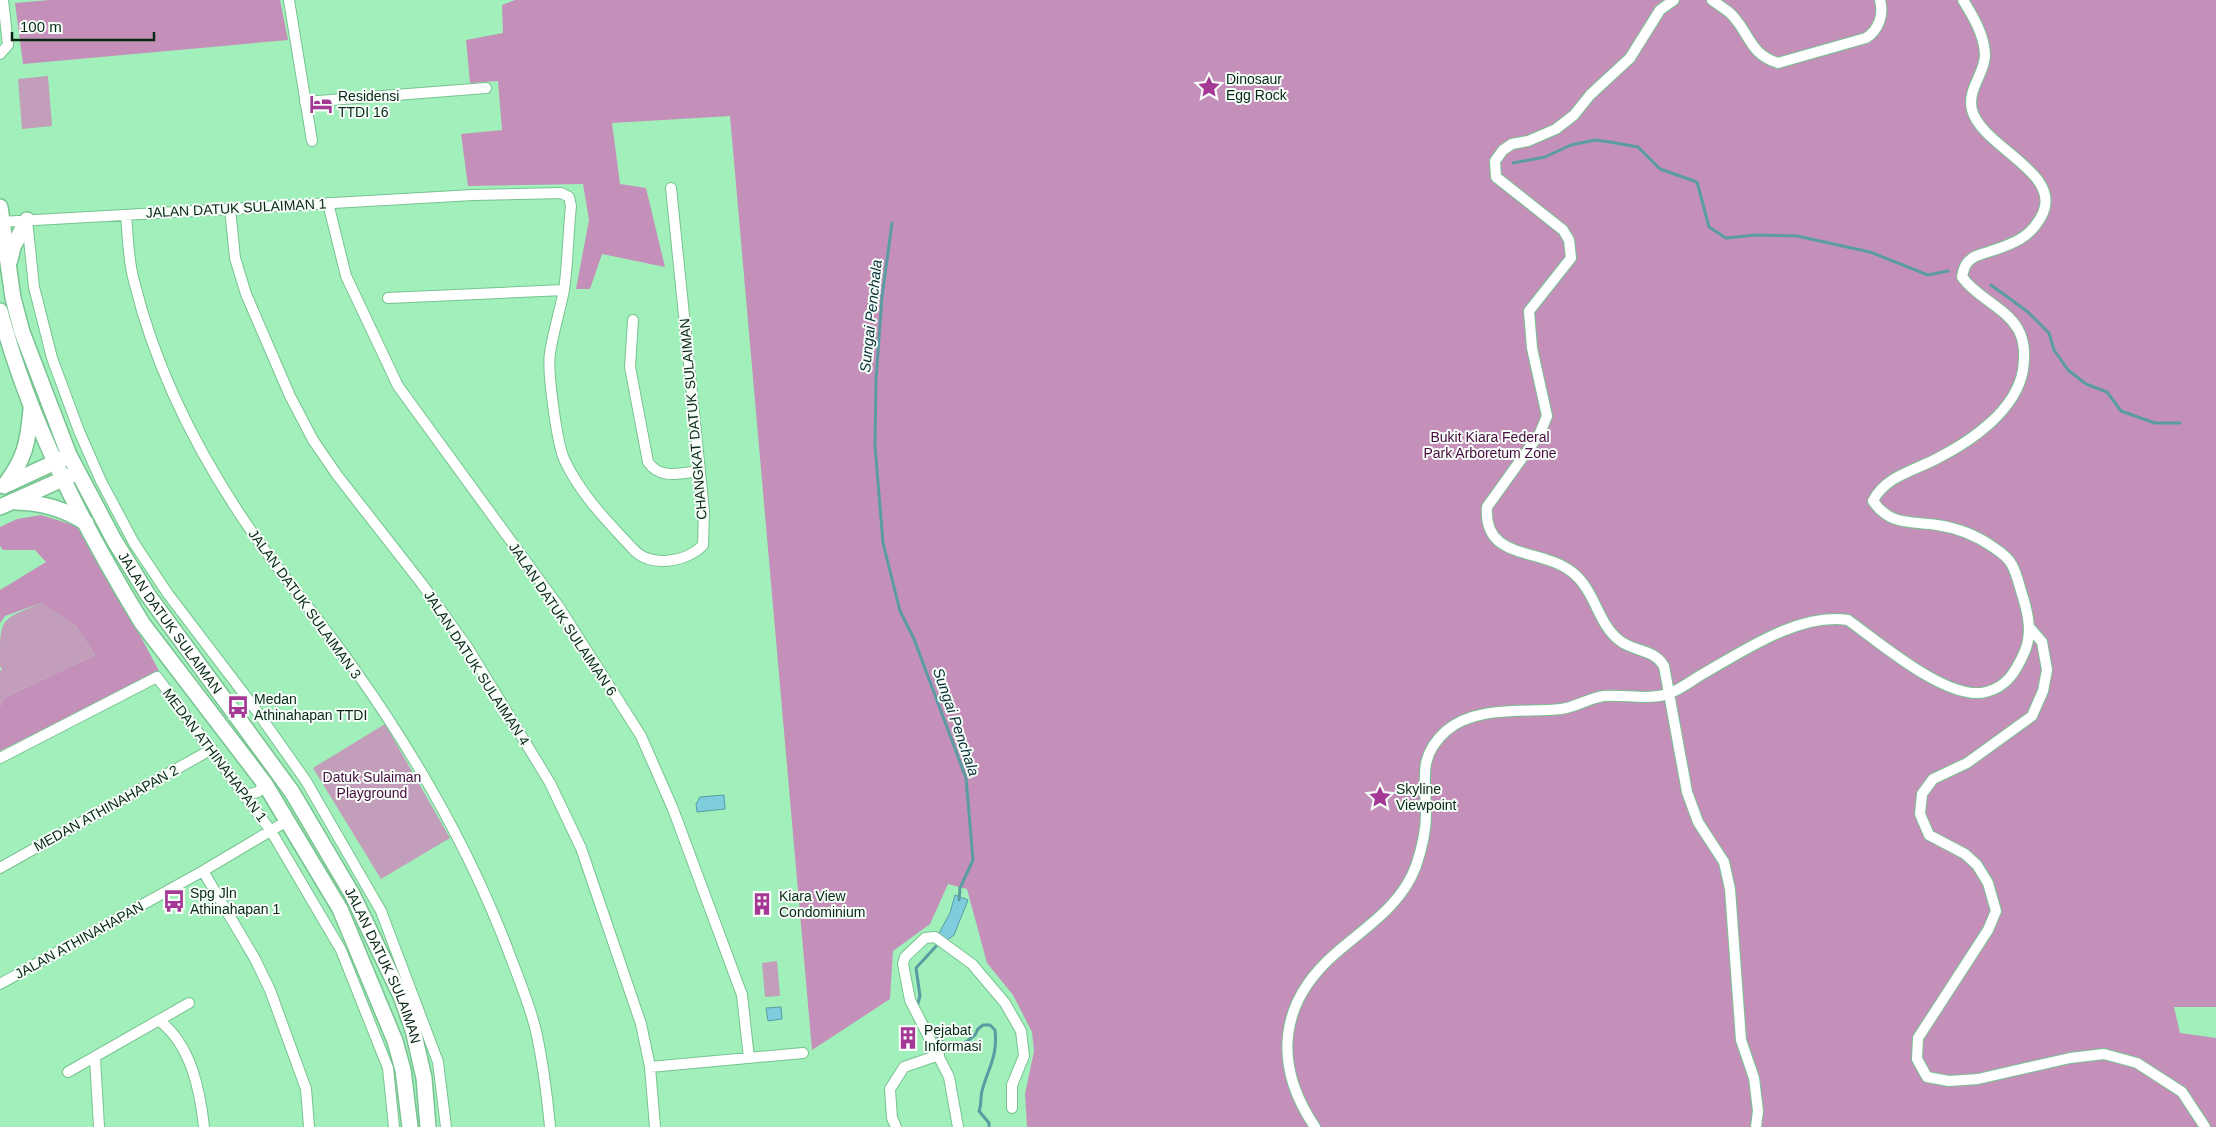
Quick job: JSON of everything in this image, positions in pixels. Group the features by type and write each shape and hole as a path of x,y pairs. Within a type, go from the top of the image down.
{"main road":[{"name":"JALAN DATUK SULAIMAN","path":"0,207 1,222 22,332 69,455 148,595 292,792 352,894 381,951 401,996 413,1030 424,1078 428,1127"},
{"path":"9,267 13,247 27,220"},
{"name":"JALAN DATUK SULAIMAN","path":"0,311 18,374 55,462 142,623 265,784 340,909 395,1041 403,1070 410,1127"},
{"path":"2,487 18,467 26,449 31,405"},
{"path":"2,487 69,455"},
{"path":"6,505 78,472"},
{"path":"6,505 51,506 69,512 87,524"},
{"path":"142,623 137,606 139,600 148,595"},
{"path":"374,988 386,993 390,991 381,951"}],"street":[{"path":"0,54 8,45 3,0"},
{"path":"289,0 312,141"},
{"path":"1674,0 1660,10 1630,58 1590,95 1574,115 1556,129 1528,141 1512,144 1503,150 1495,161 1496,177 1563,230 1568,240 1571,258 1530,311 1532,348 1547,416 1540,433 1487,507 1486,518 1494,539 1511,549 1551,559 1572,572 1588,588 1609,632 1621,642 1660,658 1664,666 1687,792 1698,822 1724,862 1730,888 1741,1040 1754,1078 1758,1111 1756,1127"},
{"path":"1712,0 1732,15 1755,50 1765,59 1778,63 1866,38 1873,34 1881,19 1882,7 1880,0"},
{"path":"1315,1127 1303,1109 1288,1070 1288,1032 1293,1009 1310,982 1334,955 1376,920 1403,894 1416,865 1426,816 1423,775 1429,752 1446,731 1471,716 1564,708 1604,696 1670,693 1773,634 1832,617 1848,620 1933,681 1961,692 1987,692 2001,685 2014,674 2026,649 2030,628 2026,606 2012,564 1999,551 1976,535 1938,525 1904,523 1880,512 1873,501 1877,492 1892,480 1939,458 1987,426 2005,407 2021,383 2024,359 2023,341 2019,331 2013,321 1970,288 1962,277 1963,269 1970,259 2027,237 2038,224 2047,204 2045,193 2033,174 1991,140 1980,128 1974,117 1970,98 1985,56 1977,22 1963,0"},
{"path":"305,102 486,88"},
{"name":"CHANGKAT DATUK SULAIMAN","path":"473,195 561,193 569,197 571,206 564,290 549,355 554,418 564,460 590,502 638,555 654,561 685,558 695,554 703,545 704,511 671,188"},
{"name":"JALAN DATUK SULAIMAN 1","path":"1,222 473,195"},
{"name":"JALAN DATUK SULAIMAN 6","path":"328,203 346,276 398,386 559,607 640,736 673,809 742,995 749,1058"},
{"name":"JALAN DATUK SULAIMAN 4","path":"230,208 235,258 246,294 290,396 314,440 337,475 422,584 468,648 550,783 581,848 641,1024 650,1067 655,1127"},
{"name":"JALAN DATUK SULAIMAN 3","path":"126,215 133,278 144,320 192,432 221,484 254,535 355,670 424,775 484,891 508,950 535,1029 545,1078 550,1127"},
{"name":"JALAN DATUK SULAIMAN","path":"27,220 34,287 52,358 79,431 101,481 134,543 168,594 251,703 306,781 381,911 438,1062 446,1127"},
{"path":"388,298 564,290"},
{"path":"633,320 630,367 648,462 653,470 661,474 699,471"},
{"path":"2030,628 2042,642 2047,670 2043,691 2032,716 1967,762 1933,779 1922,794 1920,814 1928,834 1964,854 1977,865 1988,883 1996,910 1988,930 1918,1038 1917,1059 1927,1077 1949,1081 1978,1079 2070,1058 2104,1054 2137,1063 2182,1092 2205,1127"},
{"name":"MEDAN ATHINAHAPAN 1","path":"0,758 157,677 271,831"},
{"name":"MEDAN ATHINAHAPAN 2","path":"0,868 212,749"},
{"path":"246,795 258,792 265,784"},
{"name":"JALAN ATHINAHAPAN","path":"0,984 203,871 288,821"},
{"path":"271,831 341,950 388,1068 394,1127"},
{"path":"203,871 255,959 270,990 306,1089 309,1127"},
{"path":"958,1127 949,1077 910,1000 904,964 905,957 925,938 939,940 972,964 1005,1003 1021,1031 1024,1056 1012,1086 1012,1108"},
{"path":"68,1072 161,1022 189,1004"},
{"path":"161,1022 176,1038 184,1051 198,1087 204,1127"},
{"path":"650,1067 803,1053"},
{"path":"896,1127 892,1118 890,1089 904,1067 939,1055"},
{"path":"95,1058 99,1127"}],"green space":[{"path":"50,0 280,0 288,40 23,64 15,3"},
{"name":"Bukit Kiara Federal Park Arboretum Zone","path":"515,0 2216,0 2216,1007 2174,1007 2180,1033 2216,1038 2216,1127 1027,1127 1025,1094 1034,1051 1032,1032 1013,995 987,963 967,889 948,884 930,924 893,951 890,999 812,1050 730,116 612,123 620,184 646,188 665,267 602,254 590,289 576,289 589,220 583,184 468,186 461,134 502,130 498,81 470,83 466,40 503,33 502,5"},
{"path":"48,76 52,126 22,129 18,79"},
{"path":"41,515 83,528 159,671 0,751 0,707 4,698 95,655 75,625 41,603 5,616 0,623 0,590 46,562 35,550 3,550 0,546 0,527 17,519"},
{"path":"41,603 75,625 95,655 4,698 0,707 2,628 10,617"},
{"name":"Datuk Sulaiman Playground","path":"385,724 450,838 381,879 313,768"},
{"path":"777,961 780,996 765,997 762,963"}],"water":[{"path":"724,795 725,809 697,812 696,804 700,797"},
{"path":"955,895 968,900 954,935 946,941 938,935 950,913"},
{"path":"781,1007 782,1019 768,1021 766,1008"}],"waterway":[{"path":"1513,163 1545,157 1571,145 1595,140 1638,147 1660,169 1697,182 1709,227 1726,238 1756,235 1797,236 1870,252 1928,275 1948,271"},
{"name":"Sungai Penchala","path":"892,223 882,297 876,380 875,446 883,543 900,611 914,639 966,778 973,860 960,888 959,900"},
{"path":"1991,285 2028,312 2049,333 2054,350 2068,370 2086,384 2107,392 2121,411 2155,423 2180,423"},
{"name":"Sungai Penchala","path":"917,1007 920,996 916,968 939,943"},
{"name":"Sungai Penchala","path":"927,1023 939,1039 952,1048 957,1049 975,1035 983,1025 990,1025 995,1030 994,1055 982,1091 979,1111 989,1123 989,1127"}],"place":[{"name":"Dinosaur Egg Rock","path":"1209,87"},
{"name":"Residensi TTDI 16","path":"321,104"},
{"name":"Medan Athinahapan TTDI","path":"238,707"},
{"name":"Skyline Viewpoint","path":"1380,797"},
{"name":"Spg Jln Athinahapan 1","path":"174,901"},
{"name":"Kiara View Condominium","path":"762,904"},
{"name":"Pejabat Informasi","path":"908,1038"}]}
